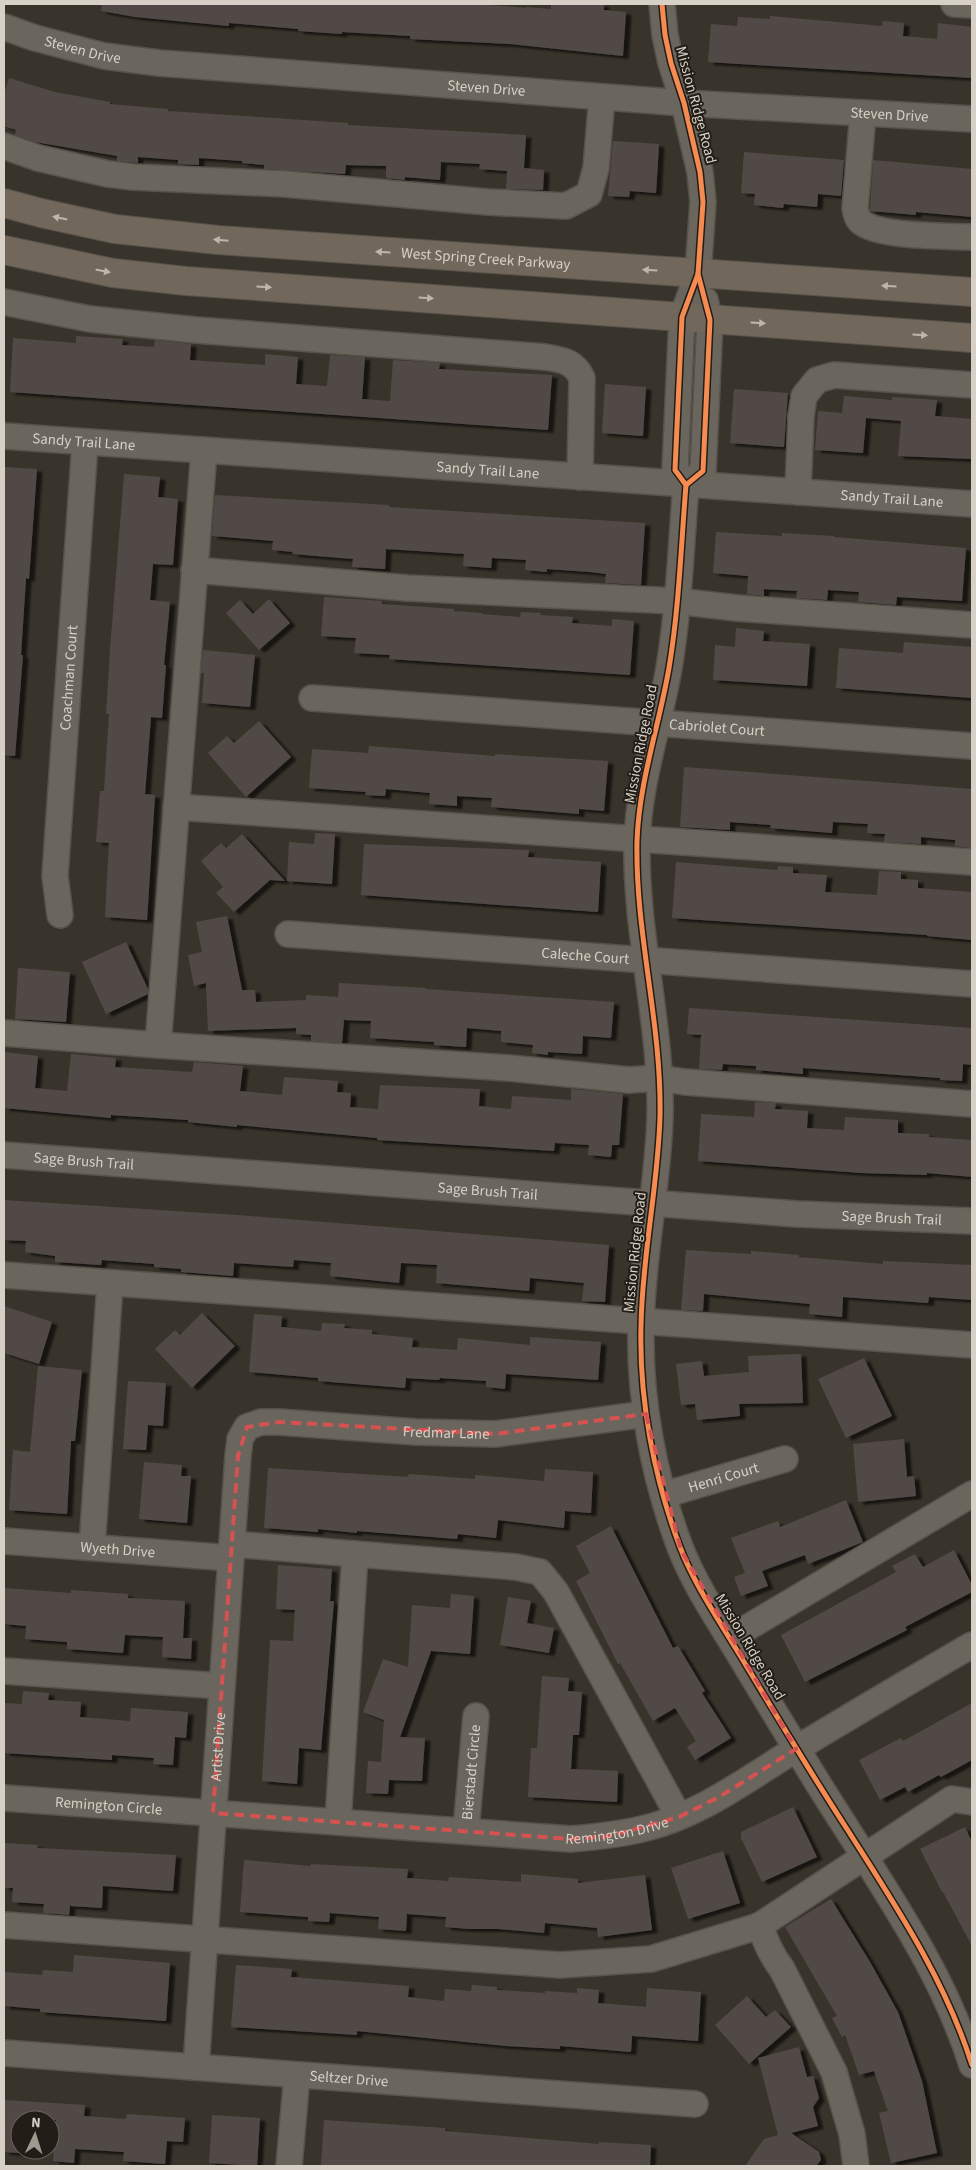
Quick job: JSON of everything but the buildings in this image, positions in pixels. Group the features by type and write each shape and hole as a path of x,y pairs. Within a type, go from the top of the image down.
{"main road":[{"name":"West Spring Creek Parkway","path":"4,203 115,229 218,240 972,292"},
{"path":"4,250 113,273 186,282 972,338"}],"street":[{"name":"Mission Ridge Road","path":"662,4 665,35 671,63 684,103 700,172 703,202 698,274 682,317 675,470 686,485 671,656 642,795 638,839 637,889 659,1078 660,1124 641,1322 641,1366 646,1414 664,1495 681,1550 702,1591 796,1749 908,1926 955,2014 972,2065"},
{"path":"954,4 972,5"},
{"name":"Steven Drive","path":"4,27 35,38 104,56 159,64 684,103 972,119"},
{"path":"4,146 38,158 108,174 313,186 488,202 566,206 589,194 596,168 602,96"},
{"path":"863,113 855,208 859,220 870,228 887,232 972,237"},
{"name":"Mission Ridge Road","path":"686,485 703,471 710,320 698,274"},
{"path":"4,302 90,319 196,330 545,357 568,361 578,369 582,378 580,477"},
{"path":"798,492 801,416 804,396 817,380 834,376 972,385"},
{"name":"Sandy Trail Lane","path":"4,436 972,504"},
{"name":"Coachman Court","path":"60,915 55,876 85,443"},
{"path":"158,1045 204,451"},
{"path":"194,570 407,588 676,600 737,608 972,625"},
{"name":"Cabriolet Court","path":"312,698 972,746"},
{"path":"176,807 972,862"},
{"name":"Caleche Court","path":"288,934 972,984"},
{"path":"4,1033 509,1068 629,1080 659,1078 694,1083 972,1104"},
{"name":"Sage Brush Trail","path":"4,1155 797,1214 972,1221"},
{"path":"4,1275 972,1345"},
{"path":"92,1548 110,1283"},
{"name":"Fredmar Lane","path":"247,1427 261,1422 278,1422 416,1432 495,1434 646,1414"},
{"name":"Artist Drive","path":"196,2067 240,1439 247,1427"},
{"name":"Henri Court","path":"664,1495 785,1459"},
{"path":"730,1638 972,1494"},
{"name":"Wyeth Drive","path":"4,1541 92,1548 355,1554 516,1567 540,1572 556,1592 679,1817"},
{"path":"338,1822 355,1554"},
{"name":"Remington Drive","path":"213,1813 570,1838 610,1836 644,1829 679,1817 719,1797 972,1645"},
{"path":"4,1670 222,1686"},
{"name":"Bierstadt Circle","path":"466,1830 476,1716"},
{"name":"Remington Circle","path":"4,1798 213,1813"},
{"path":"4,1925 560,1965 651,1959 760,1925 865,1858 952,1799 972,1801"},
{"path":"760,1925 773,1958 782,1969 834,2072 852,2134 856,2166"},
{"name":"Seltzer Drive","path":"4,2053 695,2104"},
{"path":"289,2166 297,2075"}],"highlighted area":[{"path":"646,1414 681,1550 796,1749 719,1797 679,1817 610,1836 571,1839 213,1813 238,1456 247,1427 279,1422 495,1434"}],"cycle path":[{"path":"662,4 665,35 671,63 684,103 700,172 703,202 698,274 682,317 675,470 686,485 675,623 665,690 641,797 637,841 637,876 640,910 660,1082 659,1143 644,1274 641,1326 643,1382 650,1438 671,1521 693,1576 708,1604 917,1943 948,2003 972,2065"},
{"path":"686,485 703,471 710,320 698,274"}]}
